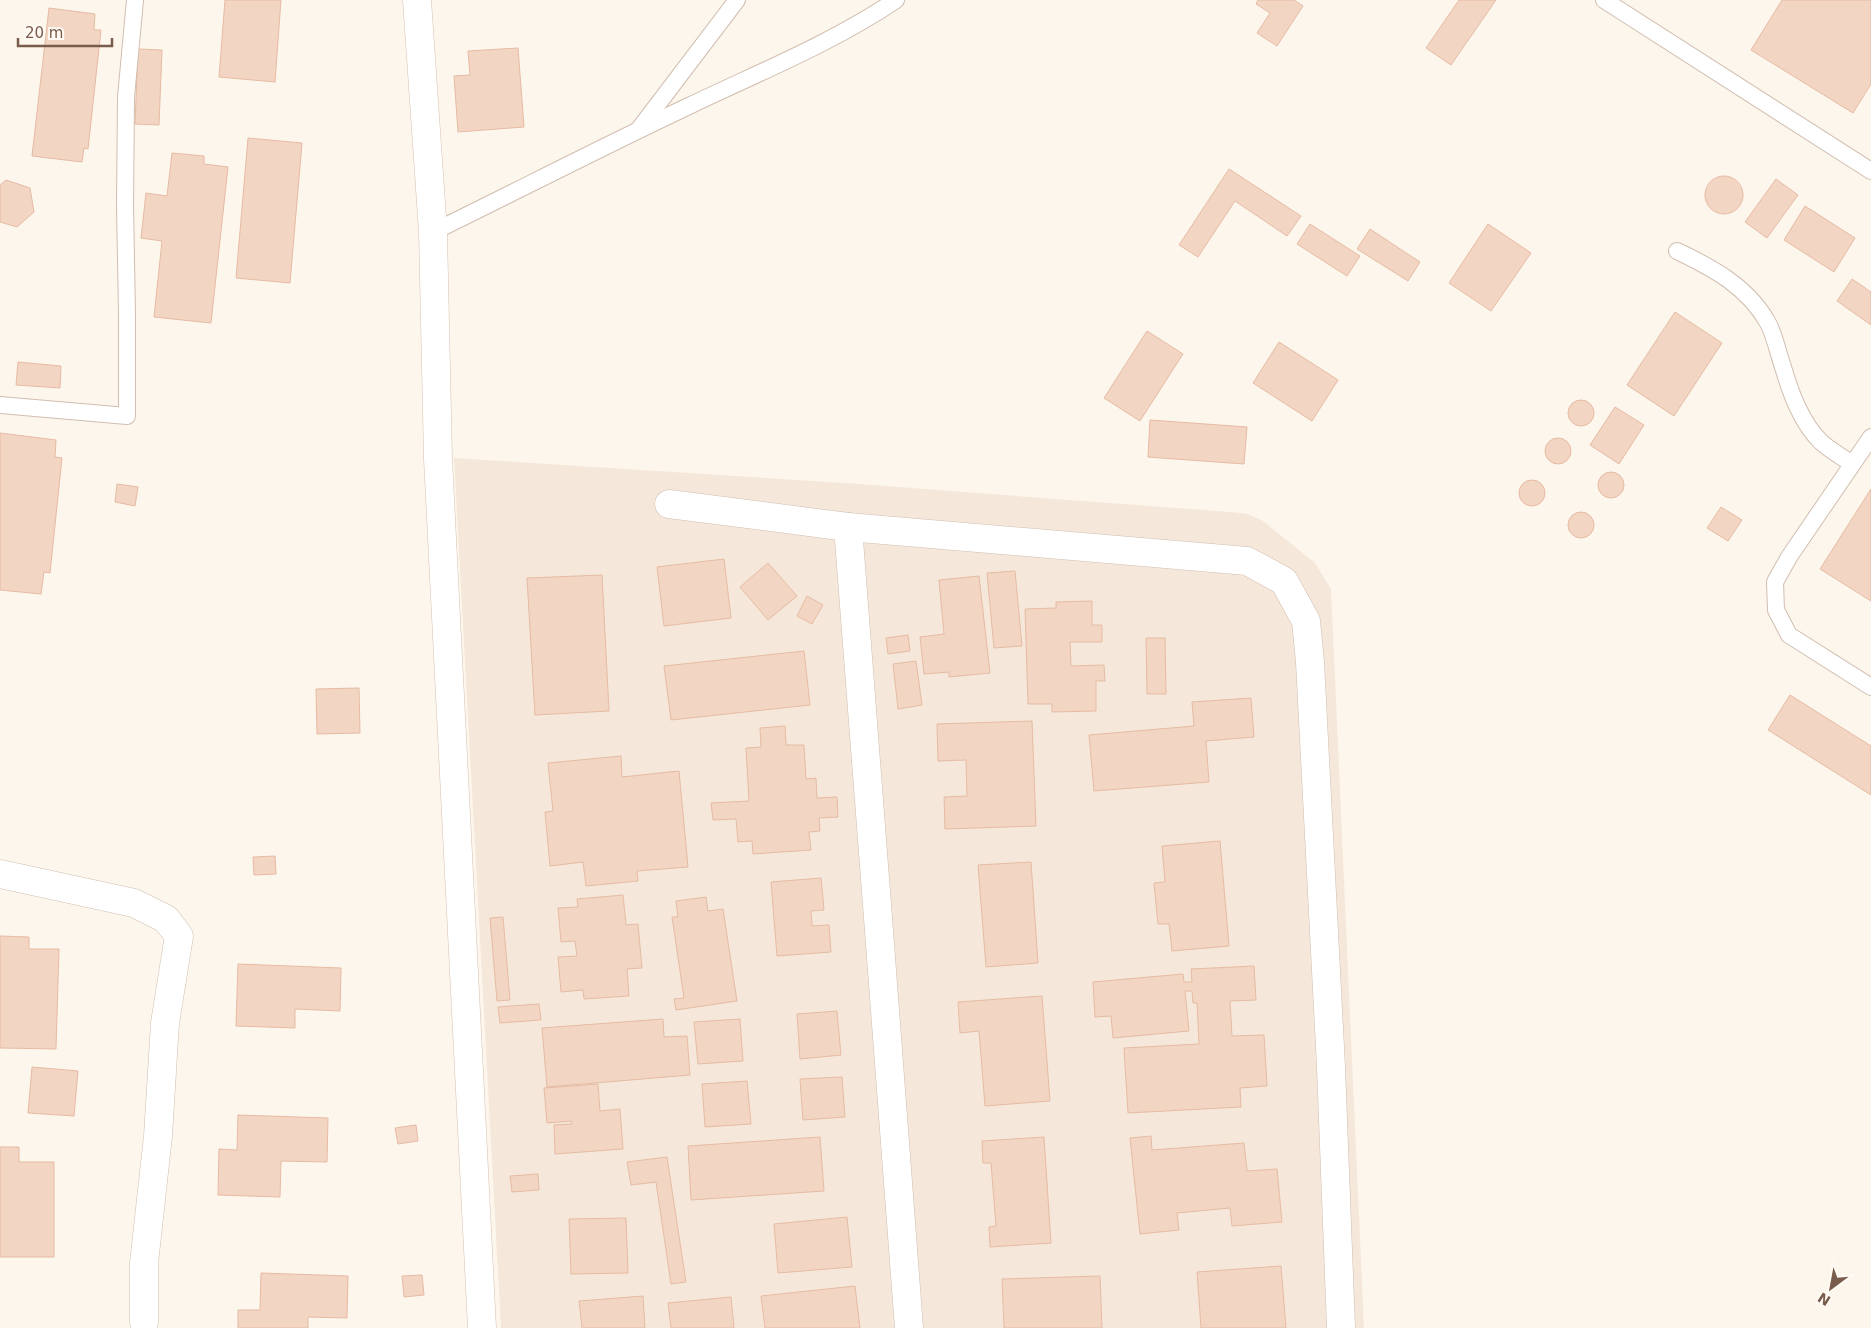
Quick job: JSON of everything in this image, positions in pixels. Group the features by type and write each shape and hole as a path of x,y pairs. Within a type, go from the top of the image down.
{"street":[{"path":"417,0 433,232 438,460 482,1328"},
{"path":"669,504 848,527 1247,561 1284,581 1306,621 1310,662 1331,1067 1342,1328"},
{"path":"848,527 871,838 896,1134 909,1328"},
{"path":"0,874 134,904 166,919 179,936 165,1023 158,1136 144,1262 144,1322"}],"lane":[{"path":"0,405 127,416 126,97 135,0"},
{"path":"638,131 737,0"},
{"path":"433,232 822,43 865,21 896,0"},
{"path":"1604,0 1871,171"},
{"path":"1677,250 1729,279 1752,300 1769,325 1800,413 1821,442 1852,464"},
{"path":"1871,437 1788,557 1775,582 1776,610 1789,635 1871,687"}],"shaded area":[{"path":"454,458 845,483 1248,514 1263,521 1315,563 1331,589 1364,1328 501,1328"}],"building":[{"path":"225,0 281,0 275,82 219,77"},
{"path":"1258,0 1294,0 1303,6 1277,46 1257,33 1270,13 1256,4"},
{"path":"1459,0 1496,0 1451,65 1426,48"},
{"path":"1782,0 1871,0 1871,84 1853,113 1751,50"},
{"path":"49,8 95,14 94,30 101,30 88,149 84,148 82,162 32,156"},
{"path":"518,48 524,127 458,132 454,76 470,75 468,51"},
{"path":"138,49 162,50 159,125 135,124"},
{"path":"248,138 302,143 290,283 236,278"},
{"path":"172,153 204,156 204,164 228,167 211,323 154,317 162,241 141,238 146,193 167,196"},
{"path":"1229,169 1301,216 1287,236 1235,201 1198,257 1179,245"},
{"path":"1724,176 1737,182 1743,195 1737,208 1724,214 1711,208 1705,195 1711,182"},
{"path":"1776,179 1798,195 1767,238 1745,222"},
{"path":"6,180 30,188 34,212 17,227 0,222 0,185"},
{"path":"1805,206 1855,238 1834,272 1784,240"},
{"path":"1310,224 1360,256 1347,276 1297,244"},
{"path":"1488,224 1531,253 1491,311 1449,283"},
{"path":"1370,229 1420,262 1408,281 1357,249"},
{"path":"1852,279 1871,292 1871,325 1837,301"},
{"path":"1675,312 1722,343 1674,416 1627,385"},
{"path":"1147,331 1183,354 1140,421 1104,398"},
{"path":"1279,342 1338,380 1312,421 1253,383"},
{"path":"18,362 61,366 60,388 16,385"},
{"path":"1581,400 1590,404 1594,413 1590,422 1581,426 1572,422 1568,413 1572,404"},
{"path":"1615,407 1644,425 1619,464 1590,445"},
{"path":"1150,420 1247,427 1244,464 1148,457"},
{"path":"0,433 56,440 55,457 62,458 50,573 44,572 41,594 0,590"},
{"path":"1558,438 1567,442 1571,451 1567,460 1558,464 1549,460 1545,451 1549,442"},
{"path":"1611,472 1620,476 1624,485 1620,494 1611,498 1602,494 1598,485 1602,476"},
{"path":"1532,480 1541,484 1545,493 1541,502 1532,506 1523,502 1519,493 1523,484"},
{"path":"117,484 138,487 135,506 115,502"},
{"path":"1871,489 1871,601 1820,569"},
{"path":"1721,507 1742,520 1728,541 1707,528"},
{"path":"1581,512 1590,516 1594,525 1590,534 1581,538 1572,534 1568,525 1572,516"},
{"path":"724,559 731,618 664,626 657,567"},
{"path":"768,563 797,596 768,620 740,587"},
{"path":"1015,571 1022,646 994,648 987,573"},
{"path":"602,575 609,711 535,715 527,578"},
{"path":"979,576 990,673 949,677 949,672 924,674 920,637 944,634 939,580"},
{"path":"807,596 823,605 812,624 797,616"},
{"path":"1092,601 1092,625 1102,625 1102,642 1070,642 1071,666 1104,665 1105,681 1096,681 1096,711 1052,712 1052,704 1028,704 1025,609 1056,608 1056,602"},
{"path":"908,635 910,651 888,654 886,638"},
{"path":"1146,638 1165,638 1166,694 1147,694"},
{"path":"804,651 810,705 671,720 664,666"},
{"path":"916,661 922,705 898,709 893,664"},
{"path":"359,688 360,733 317,734 316,689"},
{"path":"1790,695 1871,746 1871,795 1768,730"},
{"path":"1251,698 1254,737 1206,741 1209,782 1094,791 1089,735 1194,726 1192,702"},
{"path":"1032,721 1036,826 945,829 944,797 967,796 966,760 938,761 937,724"},
{"path":"785,726 786,745 804,745 806,779 816,778 817,798 837,797 838,817 819,818 820,831 809,832 811,850 753,854 752,841 738,842 736,819 713,820 711,803 749,801 746,748 761,747 760,728"},
{"path":"621,756 622,777 679,771 688,867 637,871 638,881 586,886 583,862 550,866 545,812 553,811 548,763"},
{"path":"1220,841 1229,946 1172,951 1169,924 1158,924 1154,883 1165,882 1162,846"},
{"path":"275,856 276,874 254,875 253,857"},
{"path":"1031,862 1038,963 986,967 978,865"},
{"path":"821,878 824,910 811,911 812,926 829,925 831,952 777,956 771,882"},
{"path":"623,895 626,925 638,924 642,968 627,969 629,996 584,999 583,990 561,992 558,957 577,956 575,941 561,942 558,908 578,907 577,899"},
{"path":"706,897 708,911 723,909 737,1001 676,1010 674,999 684,998 672,917 678,917 676,901"},
{"path":"503,917 510,1000 497,1001 490,918"},
{"path":"0,936 29,937 29,949 59,949 56,1049 0,1048"},
{"path":"238,964 341,968 340,1011 295,1009 295,1028 236,1026"},
{"path":"1254,966 1256,1000 1230,1001 1232,1036 1264,1035 1267,1086 1240,1088 1241,1107 1128,1113 1124,1048 1199,1044 1197,1003 1193,1003 1192,991 1185,991 1189,1031 1113,1038 1111,1016 1095,1017 1093,982 1183,974 1184,982 1192,982 1191,969"},
{"path":"1042,996 1050,1101 985,1106 979,1031 960,1033 958,1002"},
{"path":"539,1004 541,1020 500,1023 498,1007"},
{"path":"837,1011 841,1055 800,1059 797,1014"},
{"path":"663,1019 664,1037 687,1036 690,1075 547,1087 542,1028"},
{"path":"740,1019 743,1061 698,1064 694,1022"},
{"path":"32,1067 78,1071 74,1116 28,1113"},
{"path":"842,1077 845,1117 803,1120 800,1079"},
{"path":"747,1081 751,1124 705,1127 702,1084"},
{"path":"598,1084 600,1111 620,1109 623,1149 555,1154 554,1125 572,1124 571,1121 547,1123 544,1088"},
{"path":"238,1115 328,1118 327,1162 281,1161 280,1197 218,1195 219,1149 237,1150"},
{"path":"416,1125 418,1141 398,1144 395,1128"},
{"path":"1151,1136 1152,1150 1244,1143 1247,1171 1277,1169 1282,1222 1232,1226 1230,1208 1177,1213 1179,1230 1140,1234 1130,1138"},
{"path":"820,1137 824,1191 691,1200 688,1146"},
{"path":"1044,1137 1051,1243 990,1247 989,1227 996,1226 991,1163 983,1163 982,1141"},
{"path":"0,1147 19,1147 19,1162 54,1162 54,1257 0,1257"},
{"path":"667,1157 686,1282 671,1284 656,1182 631,1185 627,1162"},
{"path":"538,1174 539,1190 512,1192 510,1176"},
{"path":"847,1217 852,1267 778,1273 774,1224"},
{"path":"626,1218 628,1273 571,1274 569,1219"},
{"path":"1281,1266 1286,1328 1201,1328 1197,1272"},
{"path":"261,1273 348,1276 347,1318 308,1317 308,1328 238,1328 238,1310 260,1310"},
{"path":"422,1275 424,1295 404,1297 402,1276"},
{"path":"1100,1276 1102,1328 1004,1328 1002,1279"},
{"path":"855,1286 860,1328 765,1328 761,1296"},
{"path":"643,1296 645,1328 582,1328 579,1301"},
{"path":"731,1297 734,1328 671,1328 668,1303"}]}
